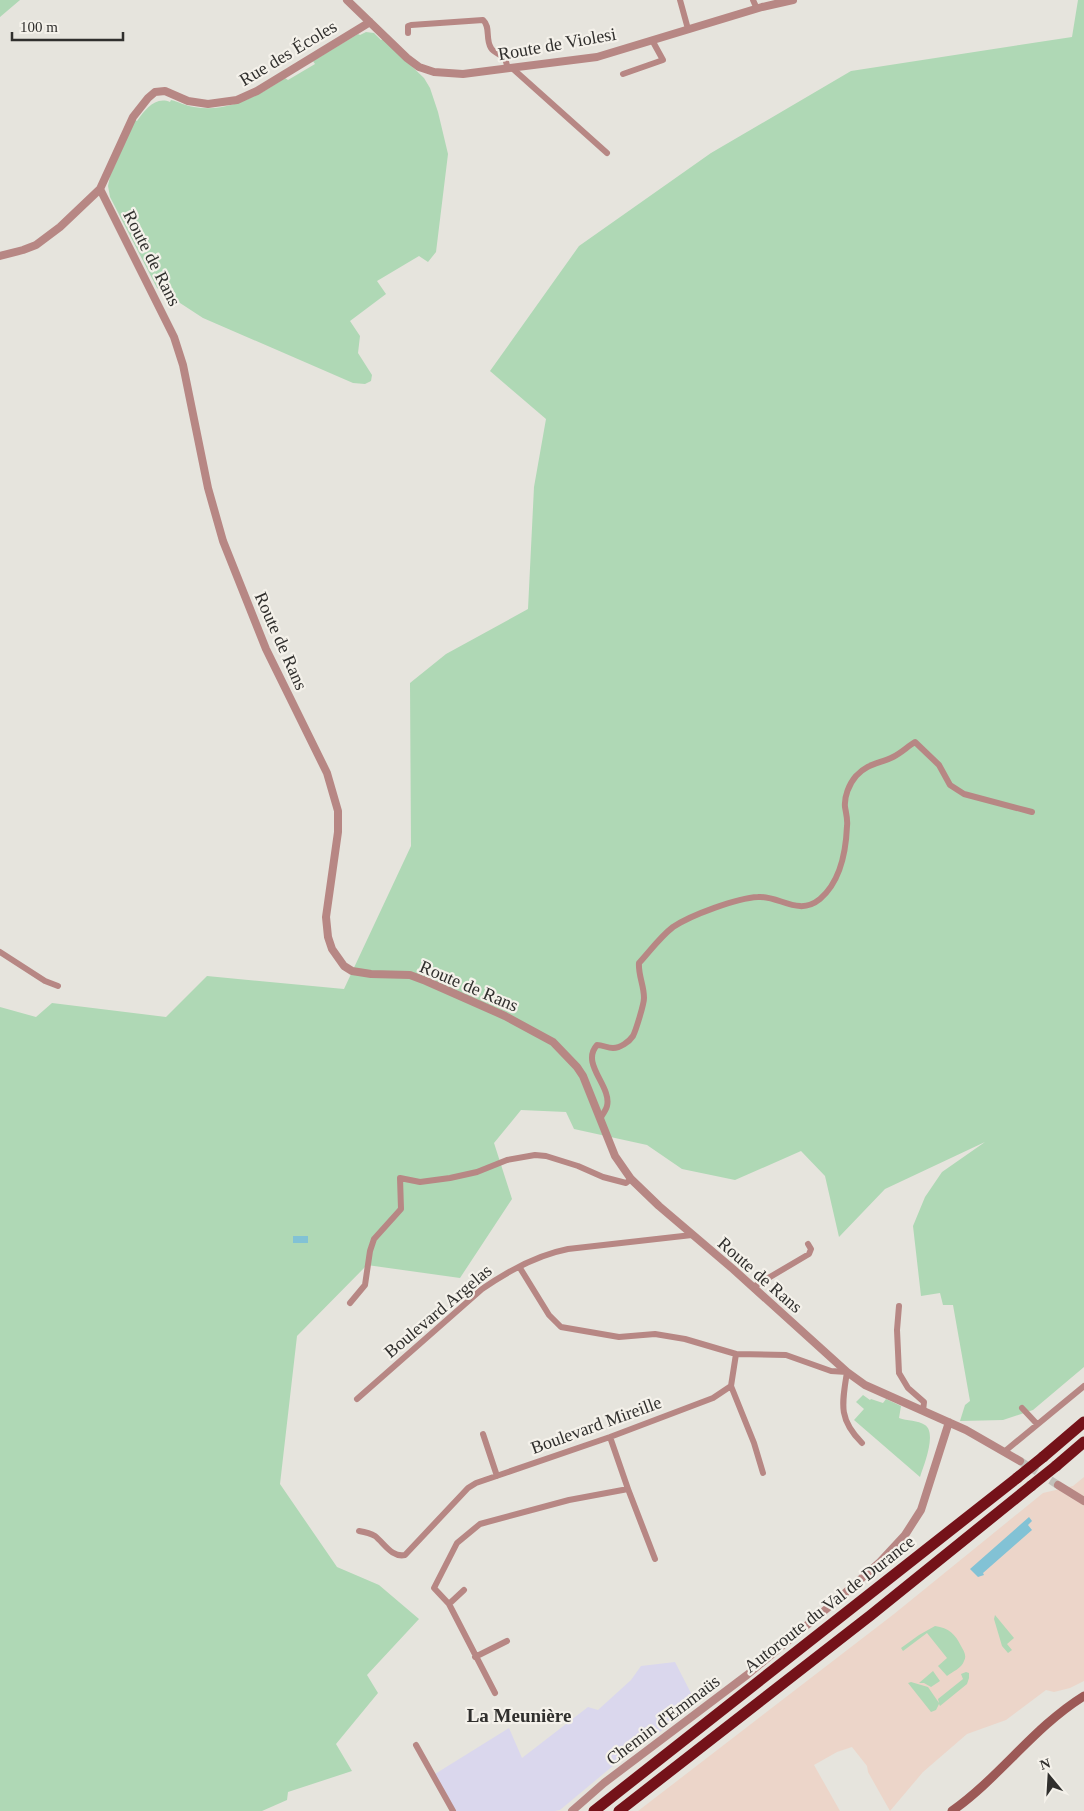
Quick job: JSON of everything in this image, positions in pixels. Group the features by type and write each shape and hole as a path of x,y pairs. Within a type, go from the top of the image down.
{"highway":[{"name":"Autoroute du Val de Durance","path":"594,1811 1017,1478 1084,1422"},
{"name":"Autoroute du Val de Durance","path":"619,1811 863,1621 1084,1444"}],"main road":[{"path":"952,1811 987,1782 1048,1723 1084,1696"}],"street":[{"name":"Route de Violesi","path":"347,0 407,58 419,67 434,72 463,74 597,57 756,9 773,2 793,0"},
{"path":"680,0 688,29"},
{"path":"753,0 756,9"},
{"path":"408,33 408,26 411,25 483,20 487,25 489,45 494,51 505,58 510,68 608,153"},
{"name":"Rue des Écoles","path":"100,190 136,112 152,94 163,91 197,103 216,104 236,100 257,91 370,22"},
{"path":"623,74 662,60 652,40"},
{"path":"0,256 36,245 60,227 100,190"},
{"name":"Route de Rans","path":"100,190 174,337 183,365 208,488 223,541 266,649 327,773 338,811 338,832 326,917 328,937 332,949 344,966 352,971 410,976 426,981 505,1016 553,1042 583,1076 615,1156 631,1179 659,1206 847,1372 873,1389 949,1422 1020,1461"},
{"path":"601,1117 607,1106 607,1097 594,1064 592,1057 593,1049 597,1045 612,1048 625,1044 633,1036 644,999 643,987 638,973 639,963 655,944 674,927 731,902 758,897 772,897 783,903 796,906 819,899 832,884 845,848 848,824 845,805 848,789 856,776 866,768 893,756 915,742 939,765 950,785 964,794 1032,812"},
{"path":"0,952 45,981 58,986"},
{"path":"350,1303 366,1284 370,1251 374,1240 401,1209 400,1178 420,1182 450,1178 477,1172 507,1160 535,1155 562,1161 603,1177 626,1183 631,1179"},
{"name":"Boulevard Argelas","path":"357,1399 482,1289 499,1277 551,1253 568,1249 692,1235"},
{"path":"753,1287 809,1254 811,1248 808,1244"},
{"path":"520,1268 549,1315 561,1327 619,1337 655,1334 685,1339 736,1354 786,1354 831,1371 847,1372 843,1403 846,1421 852,1432 862,1443"},
{"path":"899,1306 897,1330 899,1373 908,1388 924,1402 923,1411"},
{"path":"736,1354 731,1386 754,1443 763,1473"},
{"name":"Boulevard Mireille","path":"359,1531 374,1536 394,1553 400,1556 406,1555 468,1488 713,1398 731,1386"},
{"path":"1004,1452 1084,1386"},
{"path":"1022,1408 1037,1424"},
{"name":"Chemin d'Emmaüs","path":"572,1811 604,1784 747,1675 880,1562 905,1535 921,1510 949,1422"},
{"path":"483,1434 497,1476"},
{"path":"610,1437 655,1558"},
{"path":"1058,1485 1084,1501"},
{"path":"494,1693 449,1604 434,1588 457,1543 480,1524 569,1500 628,1488"},
{"path":"449,1604 464,1590"},
{"path":"475,1657 507,1641"},
{"path":"416,1744 453,1811"}],"shaded area":[{"path":"1084,1477 1084,1681 1070,1688 1054,1692 1046,1690 1006,1720 967,1734 923,1772 890,1811 868,1772 867,1766 852,1747 837,1752 814,1765 840,1811 638,1811 894,1614 1043,1493 1073,1486"},
{"path":"675,1662 695,1701 684,1709 686,1713 619,1761 618,1759 613,1763 614,1765 560,1810 456,1811 435,1774 509,1728 522,1758 588,1707 598,1710 631,1680 641,1666"}],"green space":[{"path":"0,0 20,0 0,17"},
{"path":"1078,0 1084,0 1084,1367 1033,1410 1003,1420 960,1421 965,1405 970,1401 953,1305 943,1305 940,1293 921,1296 913,1226 925,1197 942,1172 985,1142 885,1189 839,1237 825,1176 801,1151 735,1180 682,1169 647,1145 574,1129 566,1112 521,1110 494,1143 512,1199 460,1278 367,1265 297,1336 280,1484 337,1567 379,1585 419,1619 367,1675 378,1693 336,1744 352,1771 288,1792 287,1800 262,1811 0,1811 0,1007 36,1017 52,1003 166,1017 207,976 344,989 411,846 410,683 446,654 528,609 534,487 546,419 490,371 579,246 711,153 851,71 1072,37"},
{"path":"374,33 381,40 383,39 424,78 430,88 438,112 448,154 436,252 428,262 419,256 377,281 386,294 350,321 360,336 358,353 372,375 371,381 365,384 353,383 203,318 157,288 110,197 108,186 110,176 135,120 137,121 155,102 170,102 171,100 191,106 219,108 242,102 285,78 288,80 315,64 313,61 358,34"},
{"path":"863,1395 870,1400 883,1403 886,1399 901,1406 899,1418 919,1422 928,1429 930,1435 929,1450 920,1477 854,1420 864,1409 856,1402"},
{"path":"995,1615 1014,1638 1007,1644 1012,1650 1008,1653 1002,1646 994,1619"},
{"path":"935,1626 951,1632 965,1653 965,1659 961,1666 947,1676 938,1666 947,1658 927,1633 903,1651 901,1648"},
{"path":"933,1671 940,1681 931,1687 924,1683 919,1683"},
{"path":"969,1673 967,1684 931,1712 908,1683 911,1682 928,1687 939,1703 938,1699 963,1679 961,1674"}],"water":[{"path":"293,1236 308,1236 308,1243 293,1243"},
{"path":"1029,1517 1032,1521 1028,1525 1032,1530 983,1573 984,1575 978,1577 970,1569"}],"tunnel":[{"path":"1020,1461 1058,1485"}],"district":[{"name":"La Meunière","path":"519,1715"}]}
